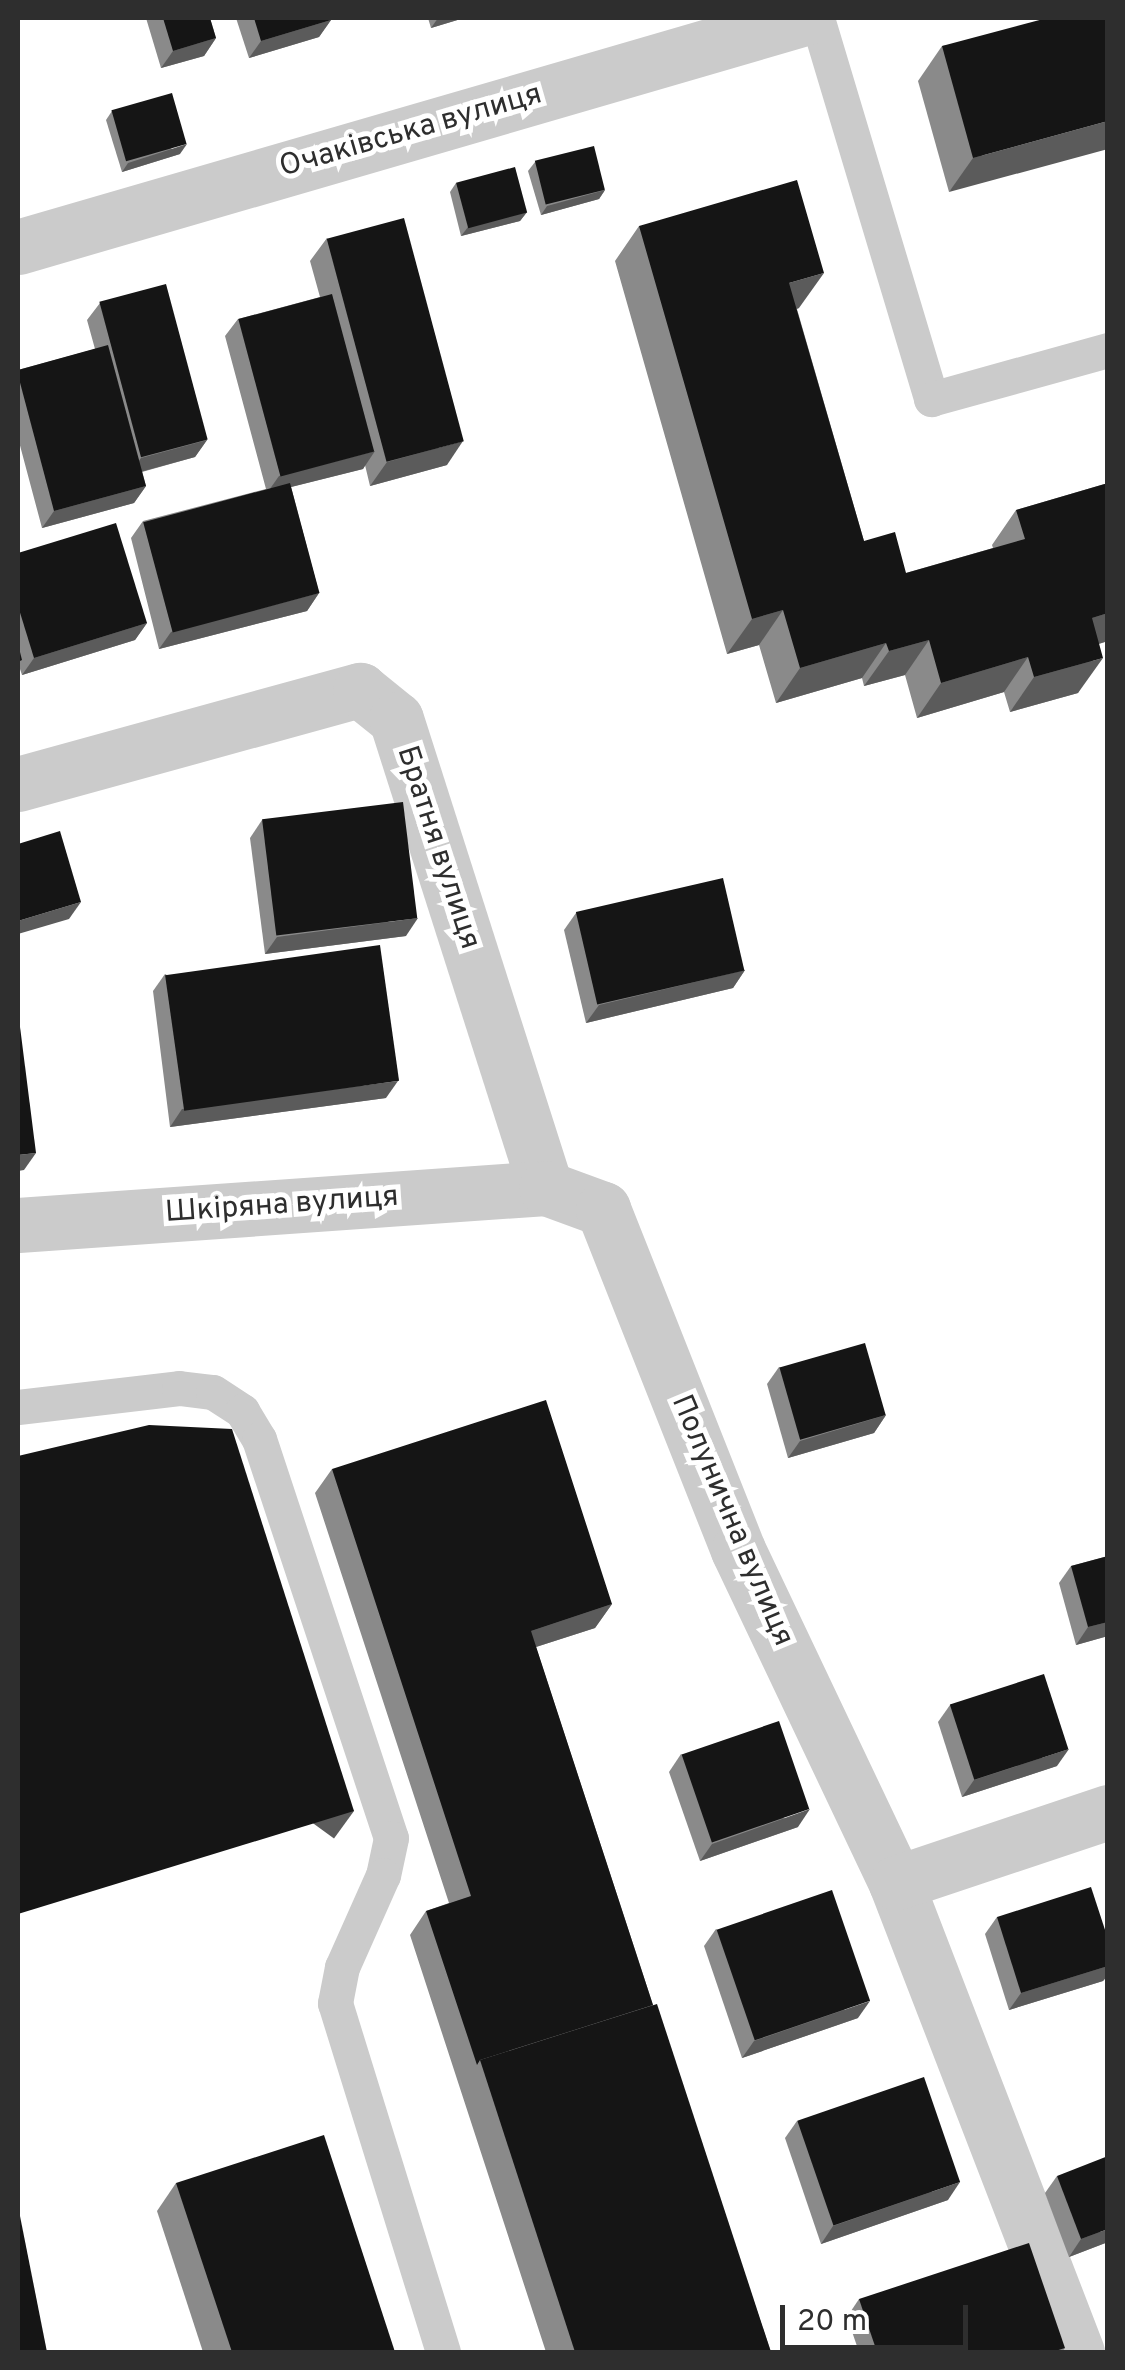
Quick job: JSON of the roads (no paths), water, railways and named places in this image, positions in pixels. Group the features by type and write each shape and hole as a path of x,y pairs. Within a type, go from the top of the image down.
{"street":[{"name":"Очаківська вулиця","path":"18,247 804,18"},
{"name":"Братня вулиця","path":"18,784 360,690 396,719 546,1188"},
{"name":"Шкіряна вулиця","path":"18,1224 546,1188"},
{"name":"Полунична вулиця","path":"546,1188 603,1209 738,1550 896,1882 1076,2352"},
{"path":"896,1882 1108,1812"}],"lane":[{"path":"817,18 931,399 1108,350"},
{"path":"18,1407 179,1388 213,1392 242,1411 259,1439 390,1838 384,1874 342,1968 335,2003 443,2352"}]}
